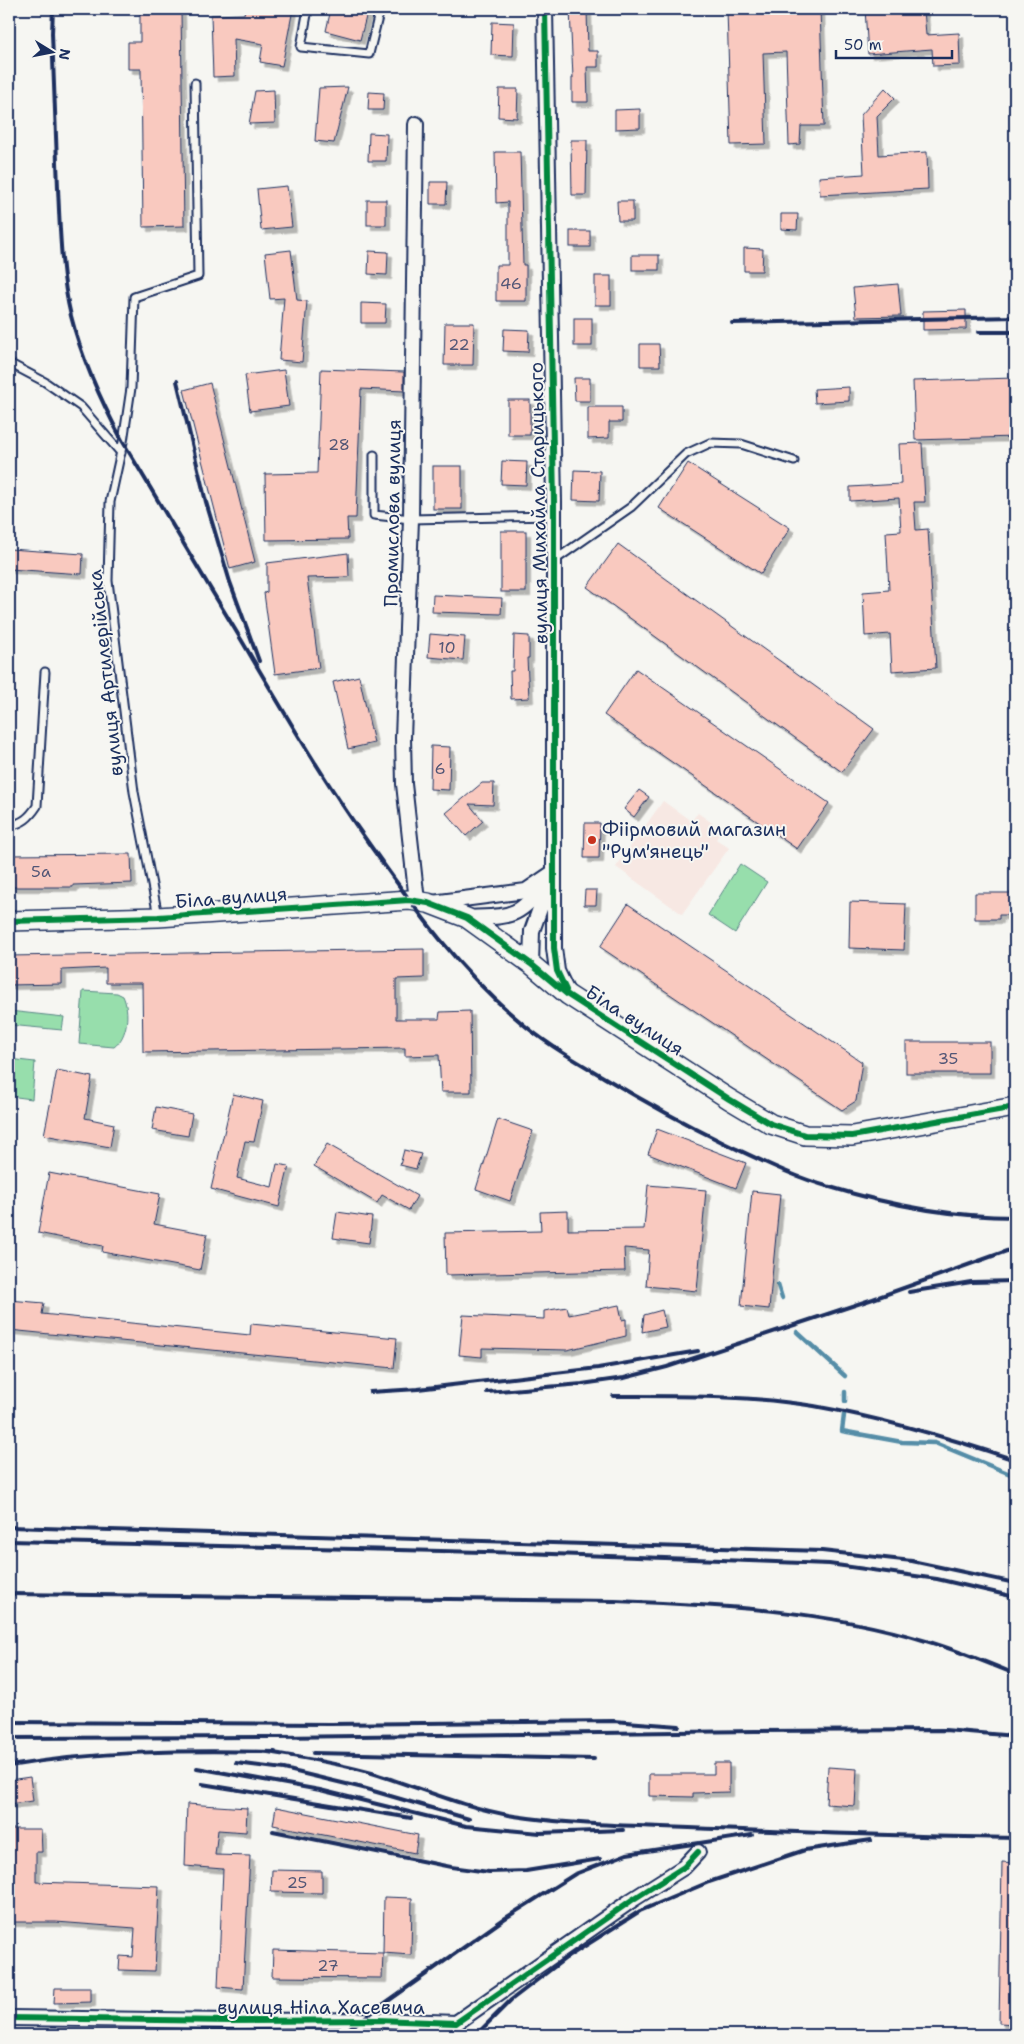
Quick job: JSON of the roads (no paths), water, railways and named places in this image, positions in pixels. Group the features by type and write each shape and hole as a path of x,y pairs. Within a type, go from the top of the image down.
{"street":[{"name":"вулиця Михайла Старицького","path":"545,9 554,516 554,948 557,971 568,995"},
{"name":"Промислова вулиця","path":"416,124 412,518 403,738 404,784 423,902"},
{"name":"вулиця Михайла Старицького","path":"531,964 532,931 554,872"},
{"path":"423,902 526,891 554,872"},
{"path":"467,918 508,916 528,905 554,872"},
{"name":"Біла вулиця","path":"9,921 158,916 408,900 423,902 467,918 531,964 568,995 771,1124 805,1135 852,1136 1015,1107"},
{"name":"вулиця Ніла Хасевича","path":"9,2018 231,2021 377,2020 456,2023 617,1910 684,1867 698,1852"}],"lane":[{"path":"308,9 301,47 369,54 380,9"},
{"name":"вулиця Артилерійська","path":"158,916 134,792 108,581 110,502 121,453 131,388 134,297 198,276 194,83"},
{"path":"9,363 45,382 81,407 121,453"},
{"path":"554,561 631,507 686,454 710,443 741,444 794,461"},
{"path":"374,455 374,515 412,518 554,516"},
{"path":"9,826 20,824 29,818 37,806 45,672"}],"waterway":[{"path":"778,1285 782,1298"},
{"path":"797,1332 845,1376"},
{"path":"845,1392 845,1401"},
{"path":"844,1415 842,1431 902,1442 935,1443 1015,1476"}],"railway":[{"path":"53,9 52,33 59,220 63,269 71,316 93,381 123,442 305,746 354,823 439,938 457,960 496,1000 538,1036 635,1096 726,1144 803,1178 875,1199 945,1212 1015,1217"},
{"path":"732,323 1015,317"},
{"path":"979,332 1015,332"},
{"path":"177,381 206,502 230,582 259,661"},
{"path":"487,1392 582,1384 624,1378 667,1367 873,1299 1015,1248"},
{"path":"909,1292 971,1282 1015,1281"},
{"path":"370,1392 418,1389 598,1368 698,1351"},
{"path":"613,1396 689,1396 789,1402 865,1416 916,1429 1015,1460"},
{"path":"9,1527 822,1551 912,1561 1015,1583"},
{"path":"9,1541 524,1553 829,1564 937,1579 1015,1597"},
{"path":"9,1594 615,1601 733,1607 850,1622 888,1631 949,1648 1015,1674"},
{"path":"9,1722 330,1724 613,1721 679,1726"},
{"path":"9,1738 945,1730 1015,1736"},
{"path":"9,1766 108,1754 208,1751 275,1752"},
{"path":"268,1752 359,1769 478,1808 539,1819 639,1826 865,1835 1015,1838"},
{"path":"313,1753 594,1759"},
{"path":"236,1763 284,1769 363,1788 469,1819"},
{"path":"197,1768 320,1790 466,1826 540,1833 623,1830"},
{"path":"202,1784 411,1818"},
{"path":"273,1831 451,1867 489,1872 526,1871 600,1859"},
{"path":"340,2035 504,1919 575,1874 627,1854 752,1835"},
{"path":"476,2035 511,2000 566,1958 640,1911 709,1882 805,1850 871,1840"}],"place":[{"name":"Фіірмовий магазин \"Рум'янець\"","path":"592,840"}]}
